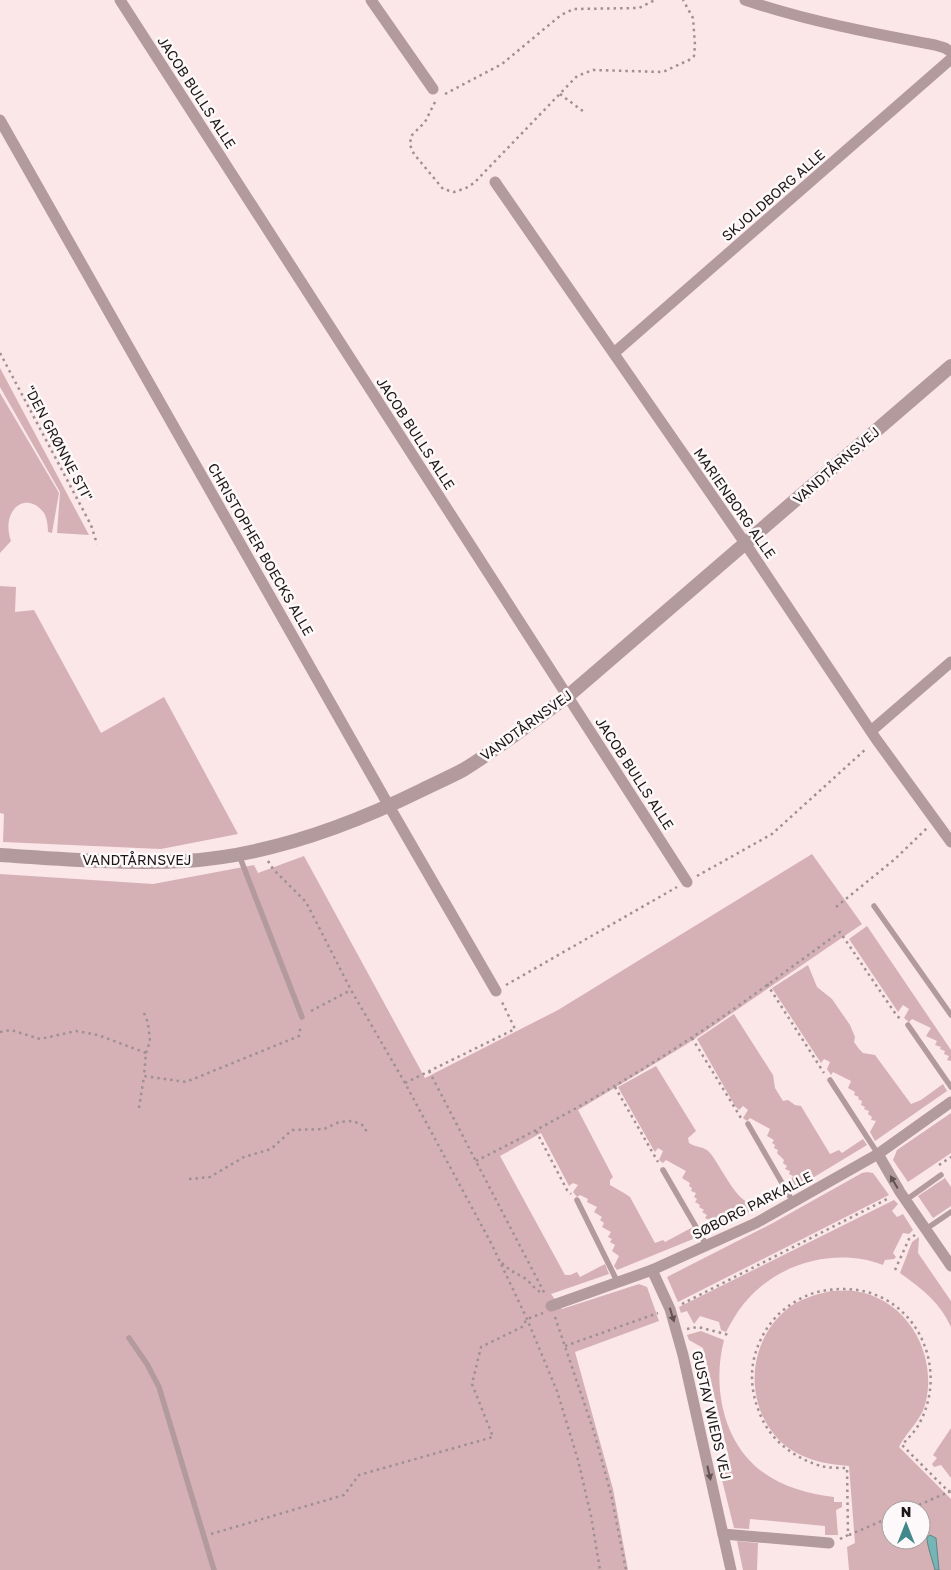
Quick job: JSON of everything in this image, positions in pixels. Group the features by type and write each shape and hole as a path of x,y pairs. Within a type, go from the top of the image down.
{"street":[{"name":"JACOB BULLS ALLE","path":"120,0 687,882"},
{"path":"371,0 433,89"},
{"path":"745,0 781,12 846,28 935,45 951,52"},
{"name":"SKJOLDBORG ALLE","path":"614,353 951,59"},
{"name":"CHRISTOPHER BOECKS ALLE","path":"0,120 496,991"},
{"name":"MARIENBORG ALLE","path":"495,182 745,543 871,731 951,842"},
{"name":"VANDTÅRNSVEJ","path":"0,855 123,863 186,860 261,849 340,826 389,806 462,770 514,736 568,696 951,366"},
{"path":"871,731 951,662"},
{"name":"SØBORG PARKALLE","path":"551,1306 652,1270 756,1223 878,1154 951,1102"},
{"path":"878,1154 903,1196 951,1266"},
{"name":"GUSTAV WIEDS VEJ","path":"652,1270 670,1309 731,1570"},
{"path":"723,1534 829,1543"}],"lane":[{"path":"238,853 302,1017"},
{"path":"874,906 951,1015"},
{"path":"908,1026 951,1087"},
{"path":"830,1080 878,1154"},
{"path":"748,1124 792,1202"},
{"path":"663,1170 707,1246"},
{"path":"903,1196 941,1175"},
{"path":"577,1200 618,1283"},
{"path":"926,1229 951,1212"},
{"path":"129,1338 158,1387 214,1570"}],"path":[{"path":"655,0 640,8 574,9 561,15 502,64 437,98 425,122 411,136 410,145 414,154 443,189 454,192 466,188 577,76 593,70 663,72 694,56 693,18 683,0"},
{"path":"560,94 584,112"},
{"name":"\"DEN GRØNNE STI\"","path":"0,353 91,525 97,544"},
{"path":"836,907 895,859 935,820"},
{"path":"261,849 273,869 306,902 351,990 405,1084 499,1260 527,1319 557,1391 578,1460 591,1516 600,1570"},
{"path":"476,1161 536,1131 615,1086 692,1038 840,932 897,1016 908,1026"},
{"path":"767,984 820,1068 830,1080"},
{"path":"144,1076 186,1082 299,1036 302,1017 314,1008 351,990"},
{"path":"405,1084 515,1029 496,991"},
{"path":"139,1108 146,1053 150,1041 148,1023 144,1013"},
{"path":"0,1032 11,1030 40,1039 76,1031 98,1035 146,1053"},
{"path":"692,1038 739,1117 748,1124"},
{"path":"429,1072 551,1306 594,1432 609,1485 626,1570"},
{"path":"615,1086 663,1170"},
{"path":"189,1179 210,1177 244,1157 271,1149 292,1130 324,1128 339,1122 353,1121 364,1126 368,1135"},
{"path":"536,1131 567,1190 577,1200"},
{"path":"565,1346 670,1309 903,1196"},
{"path":"894,1270 909,1239 926,1229"},
{"path":"499,1260 510,1271 524,1278 536,1290 544,1293"},
{"path":"848,1535 847,1468 822,1466 798,1457 778,1442 763,1422 754,1399 751,1374 756,1349 767,1326 784,1308 806,1295 831,1289 856,1289 880,1297 901,1310 918,1329 928,1352 932,1377 929,1402 918,1425 902,1445 950,1492"},
{"path":"205,1536 344,1495 359,1475 493,1437 472,1384 481,1347 522,1327 527,1319"},
{"path":"676,1332 698,1326 729,1336"},
{"path":"950,1492 951,1486"},
{"path":"931,1500 950,1492"},
{"path":"829,1543 881,1521"}],"shaded area":[{"path":"0,368 89,535 57,533 60,492 0,387"},
{"path":"0,393 59,493 52,533 48,532 44,513 37,506 23,503 12,512 9,520 11,541 0,553"},
{"path":"0,586 16,587 15,612 34,610 101,733 164,697 238,834 161,849 3,842 4,814 0,813"},
{"path":"812,854 862,924 687,1044 578,1110 613,1177 610,1180 610,1185 630,1197 655,1243 663,1240 665,1242 693,1227 698,1237 617,1270 614,1266 619,1256 612,1251 615,1245 610,1242 612,1239 608,1237 611,1232 602,1227 604,1223 600,1220 602,1217 594,1212 597,1207 587,1202 588,1199 580,1195 577,1197 573,1192 578,1185 573,1183 569,1186 541,1133 500,1156 565,1275 577,1272 580,1277 605,1264 609,1274 551,1294 562,1309 639,1284 647,1287 659,1321 575,1352 613,1489 628,1570 0,1570 0,874 153,884 254,865 258,873 304,856 425,1078 558,1010"},
{"path":"867,926 951,1050 951,1061 947,1060 949,1056 944,1054 945,1051 940,1049 941,1047 935,1045 937,1041 926,1036 931,1028 912,1019 909,1022 904,1018 909,1009 903,1005 898,1012 849,939"},
{"path":"808,965 817,987 832,999 850,1025 855,1037 854,1042 859,1049 863,1053 875,1055 911,1104 921,1100 943,1084 947,1091 875,1141 870,1132 876,1121 871,1120 872,1117 868,1114 869,1111 861,1105 862,1101 854,1095 855,1092 848,1088 851,1081 833,1072 831,1075 827,1069 830,1062 824,1059 821,1063 772,988"},
{"path":"734,1014 773,1075 775,1088 783,1101 788,1100 795,1105 801,1106 830,1154 839,1150 842,1153 863,1139 867,1145 791,1191 788,1187 793,1176 789,1174 790,1171 785,1169 787,1166 783,1163 784,1160 777,1153 778,1150 774,1148 775,1145 772,1143 774,1140 767,1136 770,1129 750,1118 747,1121 743,1118 748,1110 743,1106 739,1110 735,1106 697,1039"},
{"path":"656,1066 696,1131 688,1138 689,1143 708,1151 735,1191 746,1202 752,1203 763,1199 779,1187 784,1195 705,1233 704,1230 709,1220 705,1218 707,1215 702,1212 704,1210 695,1202 697,1199 694,1197 696,1193 691,1191 690,1183 682,1178 686,1171 666,1160 663,1163 659,1160 663,1151 658,1148 655,1152 618,1087"},
{"path":"951,1113 951,1153 908,1182 893,1160 897,1150"},
{"path":"867,1172 873,1173 889,1195 678,1302 667,1277"},
{"path":"945,1178 951,1187 951,1206 933,1218 918,1196"},
{"path":"894,1200 898,1204 892,1211 897,1217 903,1214 913,1230 909,1234 903,1233 893,1253 896,1257 885,1260 883,1265 865,1260 828,1258 792,1268 775,1276 760,1287 747,1300 726,1332 721,1330 719,1322 700,1316 694,1324 687,1311 681,1313 679,1307"},
{"path":"919,1237 918,1253 951,1301 951,1327 941,1310 923,1290 900,1273 912,1242"},
{"path":"831,1291 854,1291 872,1296 889,1304 903,1316 914,1330 927,1364 926,1401 918,1420 899,1447 951,1499 951,1570 849,1570 847,1547 855,1543 849,1466 821,1462 794,1452 779,1440 768,1425 760,1409 756,1392 757,1356 773,1324 791,1306 807,1298"},
{"path":"701,1331 724,1340 719,1373 722,1407 734,1438 743,1452 754,1465 772,1478 802,1491 834,1497 834,1502 842,1502 842,1507 836,1510 838,1535 825,1535 825,1526 750,1519 749,1529 734,1528 720,1472 729,1458 703,1348 689,1340 687,1335"},
{"path":"951,1428 951,1478 941,1465 934,1467 932,1464 937,1458 933,1455"},
{"path":"737,1541 758,1543 757,1570 743,1570"}],"water":[{"path":"931,1536 936,1538 939,1570 935,1570 930,1550"}]}
